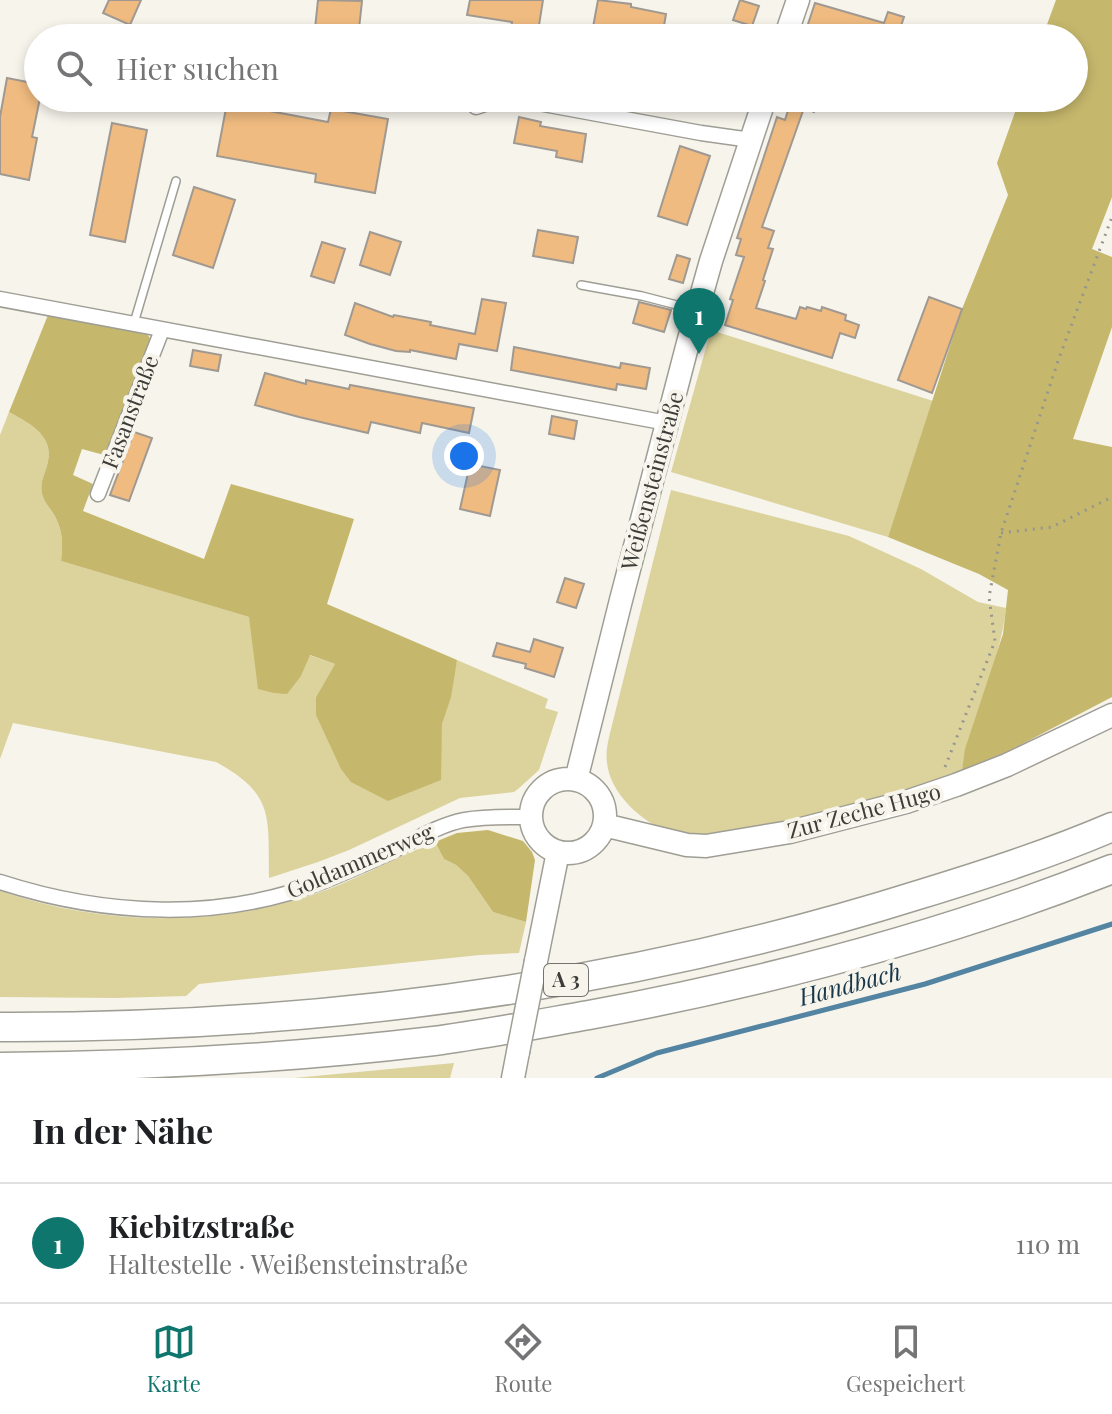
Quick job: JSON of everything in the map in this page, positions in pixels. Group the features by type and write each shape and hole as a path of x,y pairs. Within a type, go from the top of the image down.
{"highway":[{"name":"A 3","path":"0,1027 185,1023 326,1012 510,990 646,966 746,944 868,911 976,877 1112,827"},
{"name":"A 3","path":"0,1067 157,1062 332,1051 436,1040 651,1004 754,982 865,952 987,914 1112,869"}],"street":[{"path":"790,24 798,0"},
{"path":"587,112 751,140"},
{"name":"Weißensteinstraße","path":"576,780 697,310 760,112"},
{"path":"0,299 667,423"},
{"name":"Fasanstraße","path":"98,494 162,330"},
{"name":"Zur Zeche Hugo","path":"604,825 687,845 706,846 790,832 906,802 956,785 1007,765 1112,715"},
{"path":"576,780 596,792 605,813 604,825 592,844 581,851 558,852 539,839 533,828 532,806 544,787 554,781 576,780"},
{"name":"Goldammerweg","path":"0,882 54,898 116,908 171,910 231,905 262,900 322,882 461,820 531,817"},
{"path":"513,1078 558,852"}],"lane":[{"path":"134,323 176,181"},
{"path":"581,285 697,310"}],"path":[{"path":"945,769 995,641 989,597 1001,533 1059,358 1112,217"},
{"path":"1001,533 1052,527 1112,497"}],"shaded area":[{"path":"1056,0 1112,0 1112,197 1092,249 1112,257 1112,327 1073,439 1112,447 1112,697 1009,751 962,770 965,749 1003,634 1008,590 979,574 888,537 962,309 1008,195 997,163 1015,112 1088,112 1088,24 1047,24"},
{"path":"48,315 145,331 152,341 104,455 82,449 73,475 93,484 83,511 204,559 231,484 354,519 327,604 457,660 451,697 442,724 441,780 388,801 351,782 341,769 316,715 316,697 335,664 310,655 301,676 287,694 258,689 249,617 61,561 60,530 42,492 49,452 47,444 38,430 9,412"},
{"path":"711,330 933,401 888,537 671,472"},
{"path":"9,412 38,430 47,444 49,452 42,492 60,530 61,561 249,617 301,676 309,655 335,664 316,697 441,740 457,660 548,699 545,708 558,712 539,770 514,792 460,798 349,850 269,878 269,839 264,809 249,785 216,762 13,723 0,759 0,435"},
{"path":"671,490 849,536 921,569 978,602 1006,608 998,649 962,770 834,810 713,834 670,832 649,822 629,805 609,774 607,747"},
{"path":"488,830 523,841 532,852 535,860 526,922 493,912 468,876 444,859 435,842 457,833"},
{"path":"435,842 444,859 468,876 493,912 526,922 519,953 199,984 186,996 0,997 0,891 81,911 165,918 207,916 289,902 329,889"},
{"path":"454,1063 450,1078 294,1078"}],"building":[{"path":"109,0 141,0 130,24 103,13"},
{"path":"318,0 362,1 360,24 315,24"},
{"path":"470,0 543,0 539,24 512,24 467,15"},
{"path":"598,0 631,4 631,7 666,14 664,24 594,24"},
{"path":"740,0 759,6 753,24 733,20"},
{"path":"815,3 884,23 888,12 904,17 902,24 808,24"},
{"path":"7,78 24,81 24,112 37,112 32,137 37,138 29,180 0,174 0,117"},
{"path":"225,112 275,112 328,122 330,112 388,119 375,193 315,182 316,174 217,156"},
{"path":"788,112 803,112 762,227 774,231 768,248 773,249 756,308 796,319 800,307 821,311 822,307 846,315 845,320 859,325 855,338 840,333 832,358 725,325 744,257 736,255 741,239 737,238 777,117 785,120"},
{"path":"519,117 541,122 540,126 586,134 582,162 556,157 557,151 514,143"},
{"path":"112,123 147,130 125,242 90,235"},
{"path":"680,146 710,156 687,225 658,216"},
{"path":"194,187 235,200 213,268 173,255"},
{"path":"538,230 578,237 573,263 533,256"},
{"path":"370,232 401,242 390,275 360,265"},
{"path":"322,242 345,249 334,283 311,276"},
{"path":"677,255 690,259 683,283 669,279"},
{"path":"929,297 962,309 932,393 898,380"},
{"path":"482,299 506,303 497,351 459,344 456,359 410,350 396,351 345,335 355,303 393,317 431,322 430,325 475,334"},
{"path":"639,302 671,310 664,332 633,323"},
{"path":"514,347 620,368 621,363 650,368 646,389 617,384 616,390 511,370"},
{"path":"193,350 221,355 218,371 190,366"},
{"path":"265,373 306,384 306,380 349,389 350,385 474,408 469,433 422,423 420,433 371,422 368,433 255,405"},
{"path":"552,416 577,421 574,439 549,434"},
{"path":"134,432 152,438 129,501 110,495"},
{"path":"470,464 500,470 490,516 460,509"},
{"path":"565,578 584,584 576,608 557,602"},
{"path":"534,639 563,648 554,677 525,668 526,664 493,656 497,643 530,652"}],"waterway":[{"name":"Handbach","path":"597,1078 657,1053 925,984 1112,924"}],"place":[{"name":"Kiebitzstraße","path":"699,354"}]}
